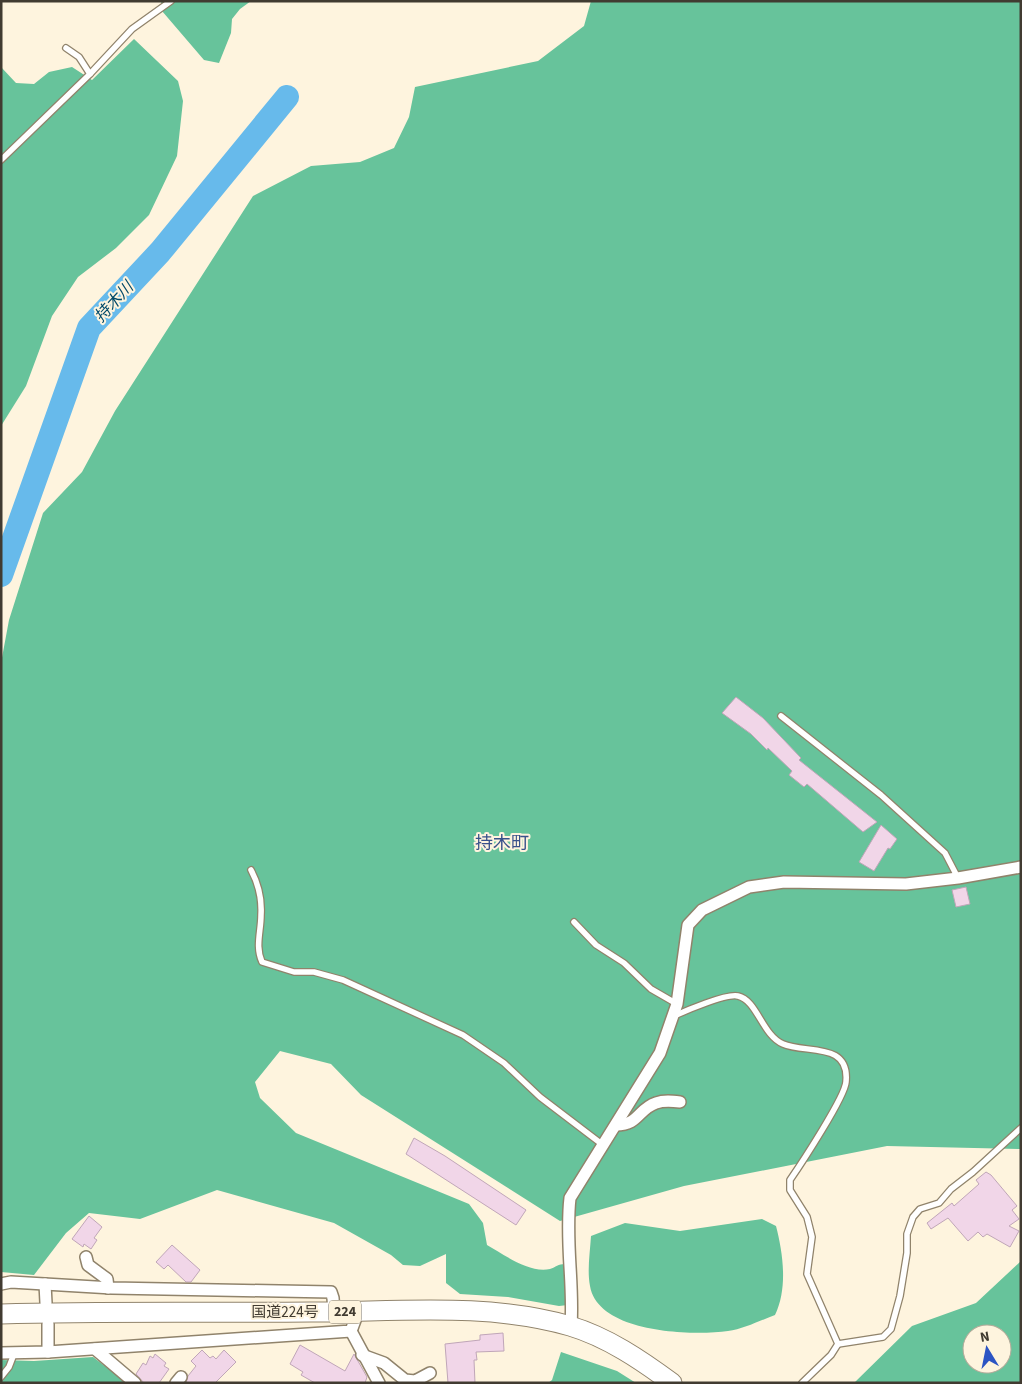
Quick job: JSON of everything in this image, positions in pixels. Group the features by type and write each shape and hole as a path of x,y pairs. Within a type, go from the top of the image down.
{"highway":[{"name":"国道224号","path":"1,1314 463,1312 518,1315 570,1326 628,1353 672,1383"}],"street":[{"path":"570,1326 572,1308 568,1222 570,1198 643,1084 660,1053 677,1004 688,925 702,910 749,887 784,882 906,884 958,878 1021,867"},
{"path":"616,1125 626,1125 637,1119 654,1103 661,1101 680,1102"},
{"path":"86,1257 88,1265 107,1279 108,1288"},
{"path":"1,1276 21,1283"},
{"path":"1,1284 331,1292 334,1298 334,1312"},
{"path":"45,1284 46,1303"},
{"path":"358,1312 351,1331 379,1383"},
{"path":"48,1324 48,1352"},
{"path":"1,1352 14,1354 48,1352 351,1331"},
{"path":"95,1349 135,1383"},
{"path":"362,1354 384,1363 405,1380 415,1381 430,1373"}],"lane":[{"path":"1,160 90,74 132,29 171,1"},
{"path":"66,48 79,57 90,74"},
{"path":"781,716 881,795 945,853 958,878"},
{"path":"252,870 260,886 262,915 257,950 262,962 294,972 314,972 343,980 463,1035 504,1063 540,1097 603,1145"},
{"path":"574,922 596,945 624,963 651,989 677,1004"},
{"path":"673,1017 693,1008 736,995 746,998 768,1033 783,1044 828,1050 839,1060 844,1069 846,1082 832,1113 790,1180 790,1190 806,1216 812,1237 807,1274 838,1344"},
{"path":"802,1383 831,1355 838,1344 883,1337 891,1329 900,1296 907,1253 907,1234 913,1217 920,1209 939,1204 951,1189 1021,1128"},
{"path":"1,1377 9,1367 14,1354"}],"green space":[{"path":"161,1 251,1 240,9 232,19 231,33 219,63 204,60 162,11"},
{"path":"591,1 1021,1 1021,1149 887,1146 684,1186 560,1221 361,1095 331,1064 280,1051 255,1082 260,1098 296,1133 469,1204 483,1223 487,1245 525,1266 542,1270 565,1264 568,1305 559,1306 508,1297 460,1294 446,1283 446,1254 420,1266 403,1265 391,1255 334,1223 217,1190 140,1219 89,1213 66,1233 34,1275 1,1272 1,663 9,620 43,513 82,472 115,411 253,196 311,166 360,162 394,148 409,117 415,87 538,61 584,26"},
{"path":"134,39 178,81 183,101 177,156 149,215 116,248 78,277 52,316 26,386 1,426 1,67 16,83 34,84 49,72 72,67 92,80"},
{"path":"762,1219 776,1226 781,1247 783,1270 782,1294 775,1315 734,1330 692,1333 648,1328 627,1322 610,1314 597,1302 589,1280 591,1236 625,1223 680,1231"},
{"path":"1021,1261 1021,1383 854,1383 912,1326 976,1303"},
{"path":"561,1352 617,1371 636,1383 548,1383 552,1380"},
{"path":"93,1357 127,1383 1,1383 1,1360 34,1361"}],"building":[{"path":"736,697 763,718 801,758 799,760 877,822 863,832 807,784 804,787 789,775 792,771 768,748 767,750 751,734 722,713"},
{"path":"881,825 897,839 890,849 888,848 874,871 859,862"},
{"path":"966,887 970,904 956,907 952,890"},
{"path":"414,1138 445,1156 526,1210 516,1225 406,1154"},
{"path":"986,1172 991,1175 1017,1206 1012,1210 1019,1219 1009,1226 1019,1231 1010,1247 987,1234 983,1237 978,1232 968,1241 948,1218 931,1229 927,1223 952,1203 954,1206 979,1184 976,1180"},
{"path":"89,1216 102,1227 94,1238 97,1240 91,1249 84,1244 83,1247 72,1239"},
{"path":"172,1245 200,1270 191,1282 186,1282 168,1265 164,1269 156,1262"},
{"path":"503,1333 504,1351 476,1352 477,1360 474,1360 475,1383 448,1383 445,1344 480,1340 480,1335"},
{"path":"300,1345 345,1371 354,1354 367,1377 365,1383 315,1383 301,1375 303,1372 290,1364"},
{"path":"202,1350 210,1358 213,1356 216,1359 224,1350 236,1362 215,1383 186,1383 188,1376 196,1366 191,1361"},
{"path":"155,1354 166,1363 164,1366 169,1369 159,1383 144,1383 136,1374 143,1363 146,1365 150,1356 153,1358"}],"waterway":[{"name":"持木川","path":"1,575 89,328 160,252 287,97"}],"district":[{"name":"持木町","path":"502,843"}]}
